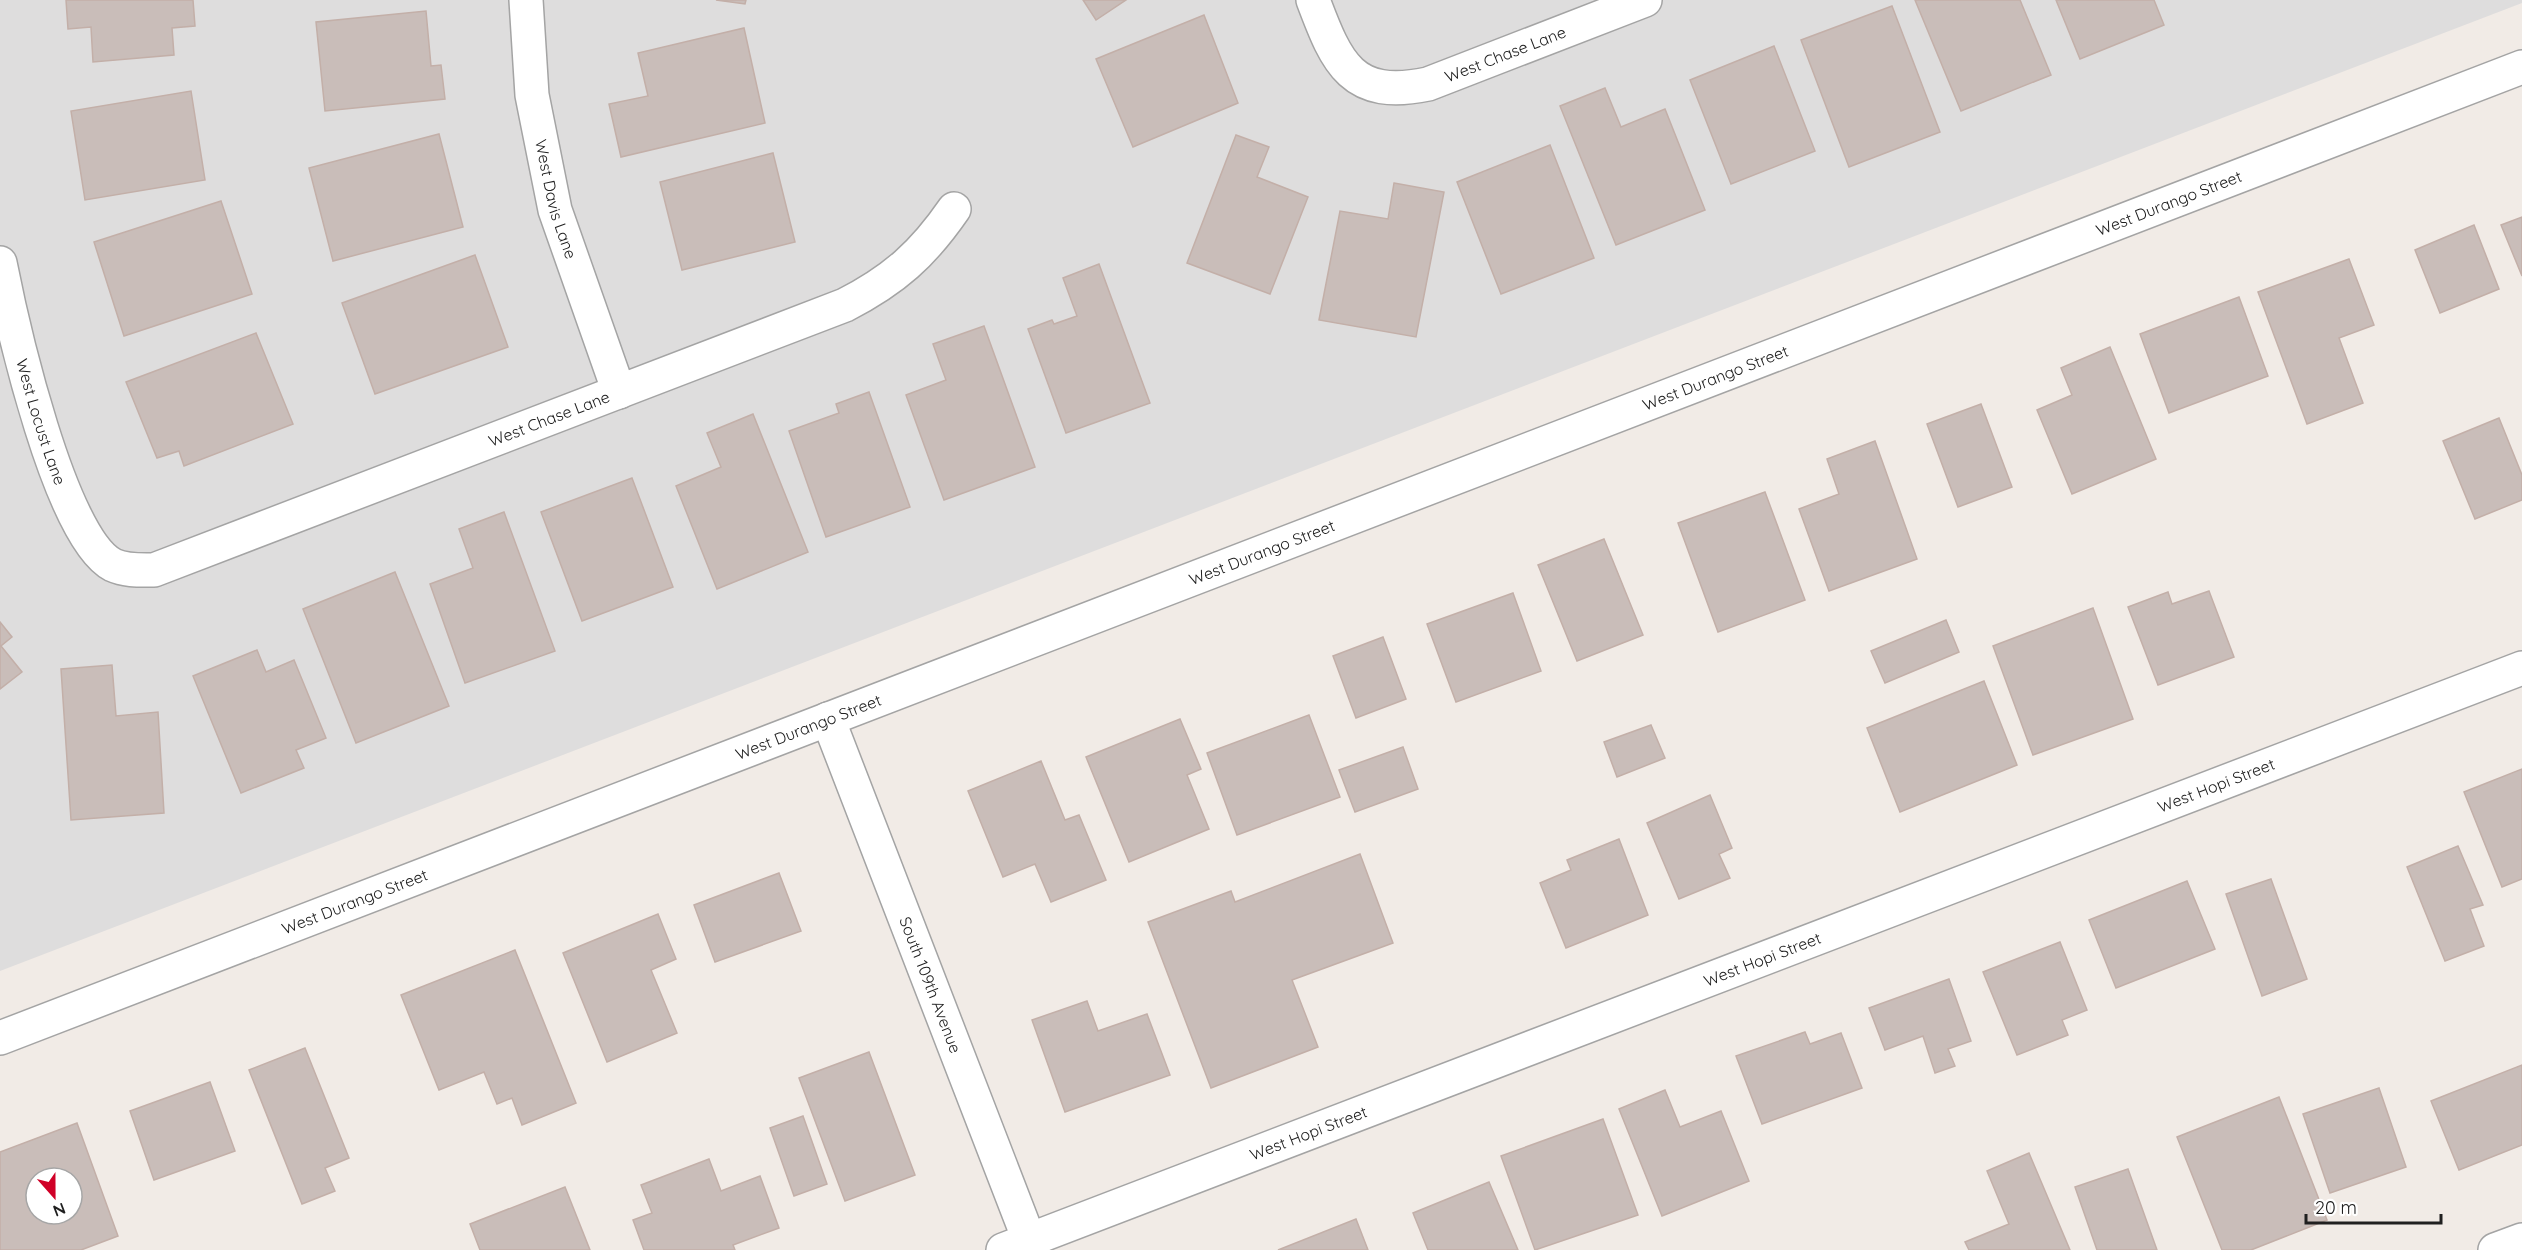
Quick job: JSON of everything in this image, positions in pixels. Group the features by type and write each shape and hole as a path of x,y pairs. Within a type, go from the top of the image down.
{"street":[{"name":"West Davis Lane","path":"526,0 532,95 555,210 572,264 619,392"},
{"name":"West Chase Lane","path":"1313,0 1334,49 1347,68 1362,81 1382,89 1405,89 1428,84 1645,0"},
{"name":"West Durango Street","path":"0,1038 2522,67"},
{"name":"West Chase Lane","path":"113,565 134,570 154,570 174,564 845,305 876,289 908,266 934,238 954,209"},
{"name":"West Locust Lane","path":"0,263 37,414 73,514 97,552 113,565"},
{"name":"West Hopi Street","path":"1022,1246 2522,668"},
{"name":"South 109th Avenue","path":"828,719 1022,1246"},
{"path":"2495,1250 2522,1240"}],"shaded area":[{"path":"0,0 2522,0 2522,3 0,971"}],"building":[{"path":"66,0 193,0 195,26 172,28 174,55 93,62 91,27 68,29"},
{"path":"716,0 746,0 745,4"},
{"path":"1083,0 1126,0 1096,20"},
{"path":"1915,0 2020,0 2051,75 1961,111"},
{"path":"2056,0 2154,0 2164,25 2080,59"},
{"path":"1892,6 1940,132 1849,167 1801,40"},
{"path":"426,11 431,66 441,65 445,99 325,111 316,22"},
{"path":"1204,15 1238,103 1133,147 1096,59"},
{"path":"744,28 765,123 621,157 609,104 648,96 638,53"},
{"path":"1774,46 1815,151 1731,184 1690,80"},
{"path":"1605,88 1621,127 1665,109 1705,210 1616,245 1560,106"},
{"path":"191,91 205,180 85,200 71,111"},
{"path":"439,134 463,227 333,261 309,168"},
{"path":"1236,135 1269,147 1257,177 1308,197 1270,294 1187,263"},
{"path":"1550,145 1594,258 1501,294 1457,182"},
{"path":"773,153 795,242 682,270 660,182"},
{"path":"1394,183 1444,192 1416,337 1319,320 1340,211 1388,219"},
{"path":"221,201 252,294 124,336 94,242"},
{"path":"2522,217 2522,276 2501,225"},
{"path":"2474,225 2499,289 2440,313 2415,250"},
{"path":"475,255 508,347 375,394 342,303"},
{"path":"2349,259 2374,325 2339,338 2363,403 2307,424 2258,292"},
{"path":"1099,264 1150,403 1066,433 1028,329 1052,320 1054,324 1077,316 1063,278"},
{"path":"2239,297 2268,376 2169,413 2140,334"},
{"path":"984,326 1035,467 944,500 906,395 946,380 933,344"},
{"path":"256,333 293,424 184,466 179,451 157,458 126,382"},
{"path":"2110,347 2156,459 2072,494 2037,410 2072,395 2061,368"},
{"path":"869,392 910,507 826,537 789,431 839,413 836,404"},
{"path":"1981,404 2012,487 1958,507 1927,424"},
{"path":"753,414 808,552 717,589 676,486 721,467 707,433"},
{"path":"2499,418 2522,475 2522,500 2475,519 2443,441"},
{"path":"1875,441 1917,559 1829,591 1799,509 1839,494 1827,459"},
{"path":"632,478 673,587 582,621 541,512"},
{"path":"1765,492 1805,600 1718,632 1678,523"},
{"path":"504,512 555,651 465,683 430,584 473,568 459,529"},
{"path":"1604,539 1643,635 1577,661 1538,565"},
{"path":"395,572 449,706 356,743 303,609"},
{"path":"2209,591 2234,657 2158,685 2128,607 2168,592 2172,604"},
{"path":"1513,593 1541,671 1456,702 1427,624"},
{"path":"2093,608 2133,719 2033,755 1993,646"},
{"path":"1946,620 1959,652 1885,683 1871,651"},
{"path":"0,622 12,637 1,646 22,672 0,689"},
{"path":"1383,637 1406,699 1356,718 1333,656"},
{"path":"257,650 266,672 294,660 326,738 296,750 304,768 241,793 193,676"},
{"path":"112,665 116,716 158,712 164,813 71,820 61,669"},
{"path":"1984,681 2017,765 1900,812 1867,728"},
{"path":"1309,715 1340,797 1237,835 1207,753"},
{"path":"1180,719 1201,769 1187,775 1209,829 1129,862 1086,757"},
{"path":"1651,725 1665,758 1617,777 1604,742"},
{"path":"1403,747 1418,789 1355,812 1339,770"},
{"path":"1041,761 1065,820 1079,815 1106,880 1051,902 1035,864 1003,877 968,791"},
{"path":"2522,769 2522,879 2502,887 2464,792"},
{"path":"1710,795 1732,848 1719,854 1730,878 1679,899 1647,823"},
{"path":"1619,839 1648,915 1566,948 1540,883 1571,870 1567,860"},
{"path":"2458,846 2483,905 2470,909 2484,946 2445,961 2407,867"},
{"path":"1360,854 1393,943 1292,980 1318,1047 1211,1088 1148,922 1231,891 1235,902"},
{"path":"779,873 801,931 715,962 694,905"},
{"path":"2271,879 2307,979 2262,996 2226,894"},
{"path":"2187,881 2215,949 2116,988 2089,920"},
{"path":"658,914 676,959 651,970 677,1033 607,1062 563,953"},
{"path":"2060,942 2087,1010 2062,1020 2068,1035 2017,1055 1983,972"},
{"path":"515,950 576,1103 522,1125 512,1098 497,1104 484,1072 439,1090 401,995"},
{"path":"1949,979 1971,1041 1948,1049 1955,1066 1935,1073 1923,1036 1885,1050 1869,1008"},
{"path":"1087,1001 1098,1031 1147,1014 1170,1075 1065,1112 1032,1020"},
{"path":"1805,1032 1810,1044 1841,1033 1862,1088 1762,1124 1736,1056"},
{"path":"305,1048 349,1158 325,1168 335,1191 302,1204 249,1070"},
{"path":"869,1052 915,1175 845,1201 799,1078"},
{"path":"2522,1065 2522,1145 2459,1170 2431,1101"},
{"path":"210,1082 235,1151 154,1180 130,1111"},
{"path":"2379,1088 2406,1167 2330,1193 2303,1114"},
{"path":"1665,1090 1680,1127 1721,1111 1749,1181 1662,1216 1619,1109"},
{"path":"2279,1097 2327,1220 2251,1250 2222,1250 2177,1137"},
{"path":"803,1116 827,1184 794,1196 770,1128"},
{"path":"1603,1119 1638,1215 1535,1250 1501,1156"},
{"path":"77,1123 118,1236 81,1250 0,1250 0,1152"},
{"path":"2029,1153 2070,1250 1969,1250 1965,1242 2009,1224 1987,1171"},
{"path":"709,1159 721,1191 760,1176 779,1228 733,1245 735,1250 644,1250 633,1220 652,1213 641,1185"},
{"path":"2128,1169 2157,1250 2097,1250 2075,1187"},
{"path":"1489,1182 1518,1250 1428,1250 1413,1213"},
{"path":"565,1187 590,1250 480,1250 470,1224"},
{"path":"1356,1219 1368,1250 1278,1250"}]}
